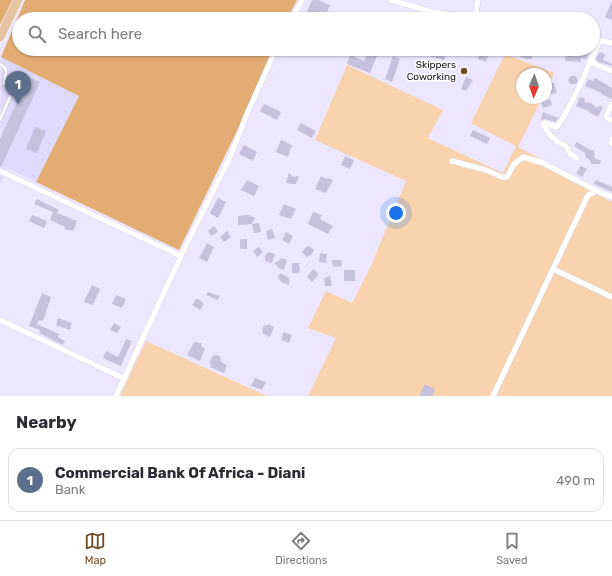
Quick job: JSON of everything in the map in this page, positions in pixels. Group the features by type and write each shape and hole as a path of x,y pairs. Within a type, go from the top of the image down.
{"main road":[{"path":"12,12 18,0"},
{"path":"0,37 12,12"}],"street":[{"path":"296,12 302,0"},
{"path":"391,0 433,12"},
{"path":"476,12 478,0"},
{"path":"600,40 612,43"},
{"path":"116,396 181,256 230,157 273,56"},
{"path":"592,57 594,64 612,71"},
{"path":"577,158 570,154 566,145 558,142 543,126 544,123 557,127 574,98 592,57"},
{"path":"612,104 606,115 608,119 612,120"},
{"path":"452,161 486,170 502,177 507,177 514,164 523,157 543,163 596,191 612,197"},
{"path":"0,171 181,256"},
{"path":"493,396 588,196 596,191"},
{"path":"553,269 612,297"},
{"path":"0,320 125,379"}],"lane":[{"path":"0,64 6,68 4,84 11,88 12,92 0,120"}],"shaded area":[{"path":"0,0 13,0 0,25"},
{"path":"25,0 297,0 291,12 20,12"},
{"path":"12,31 12,56 270,56 236,133 179,250 36,182 79,96 1,57"},
{"path":"504,56 510,56 541,68 516,68 516,104 539,104 518,147 588,184 590,191 612,202 612,396 308,396 336,338 308,328 326,291 352,303 371,266 406,181 315,140 347,65 443,110 428,138 503,173 516,146 471,123"},
{"path":"1,57 79,95 36,182 8,168 0,184"},
{"path":"146,341 267,396 120,396"}],"building":[{"path":"312,0 318,0 330,5 327,12 307,12"},
{"path":"612,1 612,20 605,17"},
{"path":"600,52 605,54 603,60 612,64 612,66 597,61 596,58 600,56"},
{"path":"350,56 364,61 366,56 377,56 370,73 347,64"},
{"path":"393,56 400,59 392,82 385,79"},
{"path":"429,56 445,56 444,60"},
{"path":"479,56 488,56 486,62 478,59"},
{"path":"520,56 532,56 532,59"},
{"path":"565,56 588,56 586,60 581,58 581,62 565,61"},
{"path":"16,71 40,82 0,167 0,139 22,91 10,84"},
{"path":"573,75 578,80 573,85 568,80"},
{"path":"466,77 473,80 466,91 461,89"},
{"path":"595,78 612,88 612,99 585,86 588,79 593,81"},
{"path":"554,83 557,93 552,94 552,84"},
{"path":"580,97 585,99 584,102 591,103 597,108 598,106 603,107 598,117 589,111 576,106"},
{"path":"264,104 281,112 277,120 260,111"},
{"path":"542,104 552,104 552,105 543,108"},
{"path":"543,112 558,118 555,122 545,119 541,120"},
{"path":"301,123 316,131 312,138 297,130"},
{"path":"35,127 46,131 37,153 26,149"},
{"path":"473,130 490,138 487,144 470,136"},
{"path":"281,140 292,145 288,157 276,152"},
{"path":"577,142 590,150 594,150 595,159 601,160 600,164 591,164 591,161 586,158 585,153 574,146"},
{"path":"244,145 257,152 253,161 239,154"},
{"path":"345,156 354,160 350,169 341,165"},
{"path":"581,166 587,169 582,177 576,173"},
{"path":"289,173 293,177 299,176 296,184 286,182"},
{"path":"321,176 326,179 333,180 326,193 315,189"},
{"path":"247,180 259,186 254,196 241,190"},
{"path":"596,180 612,187 612,192 594,184"},
{"path":"218,198 226,202 218,218 210,213"},
{"path":"37,199 59,210 57,213 77,221 73,231 64,229 65,227 50,220 53,212 34,204"},
{"path":"284,204 296,209 291,219 279,215"},
{"path":"313,212 322,215 320,219 333,226 328,234 308,224"},
{"path":"32,215 47,221 44,228 29,221"},
{"path":"249,215 255,218 252,224 238,225 238,216"},
{"path":"259,223 261,232 254,233 252,224"},
{"path":"214,226 218,232 211,236 208,231"},
{"path":"272,229 275,238 268,240 266,231"},
{"path":"227,231 231,237 224,242 220,237"},
{"path":"286,232 293,236 289,244 282,240"},
{"path":"240,239 247,239 247,249 240,249"},
{"path":"207,243 214,247 207,262 199,258"},
{"path":"309,246 314,250 311,255 307,257 302,252"},
{"path":"259,247 263,252 257,257 253,251"},
{"path":"268,252 275,254 272,263 265,261 265,256"},
{"path":"320,253 327,254 326,263 319,262"},
{"path":"282,258 287,260 284,270 274,264"},
{"path":"332,260 341,260 342,266 333,267"},
{"path":"292,263 299,263 299,273 292,273"},
{"path":"313,269 318,273 318,275 312,282 307,277"},
{"path":"344,270 355,270 355,281 344,281"},
{"path":"280,273 289,278 289,285 281,282 278,277"},
{"path":"330,276 332,286 325,286 324,278"},
{"path":"92,285 100,289 93,305 84,302"},
{"path":"208,292 220,296 218,300 206,295"},
{"path":"42,293 51,297 43,321 39,320 37,324 59,334 58,337 65,341 63,345 39,333 40,330 29,326"},
{"path":"116,295 126,299 122,308 112,304"},
{"path":"197,298 204,304 200,310 192,305"},
{"path":"58,318 72,323 70,330 56,325"},
{"path":"114,323 121,327 117,333 110,330"},
{"path":"268,324 274,327 270,337 262,333 264,325 267,326"},
{"path":"284,332 292,335 289,343 281,340"},
{"path":"126,339 132,341 121,366 103,358 106,351 118,357"},
{"path":"194,342 201,343 202,347 205,348 200,361 187,355"},
{"path":"214,355 220,356 221,362 227,365 224,373 210,367 211,364 209,363"},
{"path":"255,378 266,382 262,390 251,386"},
{"path":"425,384 435,389 432,396 419,396"}],"place":[{"name":"Skippers Coworking","path":"464,71"},
{"name":"Commercial Bank Of Africa - Diani","path":"18,104"}]}
